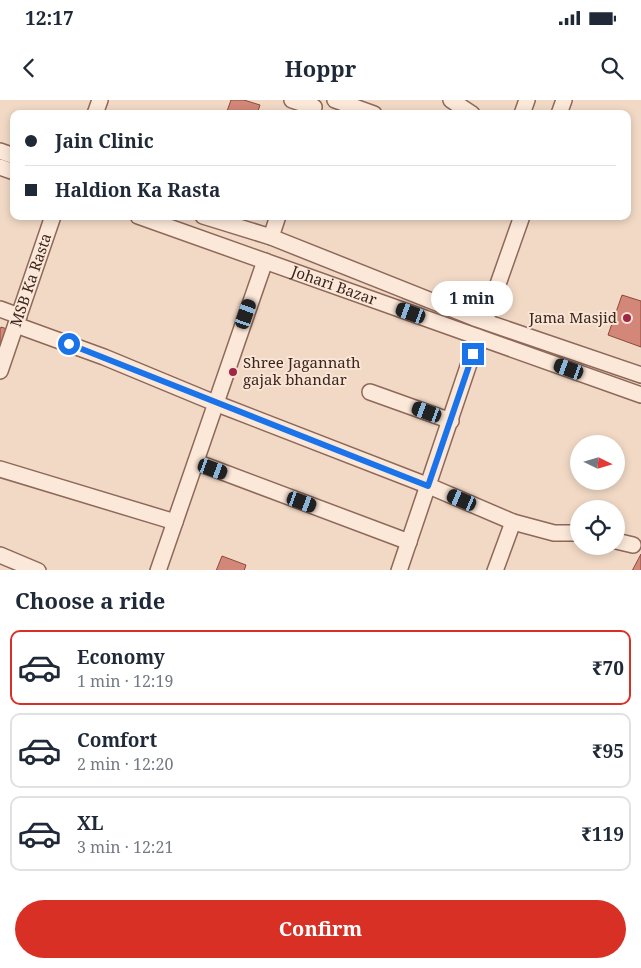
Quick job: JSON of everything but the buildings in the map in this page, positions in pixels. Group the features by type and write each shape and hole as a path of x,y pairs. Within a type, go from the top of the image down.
{"street":[{"path":"292,100 314,107"},
{"path":"335,100 363,110"},
{"path":"451,100 466,110"},
{"name":"MSB Ka Rasta","path":"0,371 52,220"},
{"name":"Johari Bazar","path":"149,220 641,395"},
{"name":"Johari Bazar","path":"215,220 271,237 485,322 641,375"},
{"path":"271,237 277,220"},
{"path":"485,322 521,220"},
{"path":"158,570 265,261"},
{"path":"0,309 18,321 104,357 215,403 428,486 513,522 554,533 570,533"},
{"path":"399,570 478,337"},
{"path":"370,392 450,421"},
{"path":"196,462 409,542"},
{"path":"0,468 174,522"},
{"path":"495,570 513,522"},
{"path":"625,543 633,545"},
{"path":"0,555 38,570"}],"place":[{"name":"Jama Masjid","path":"627,318"},
{"name":"Shree Jagannath gajak bhandar","path":"233,372"}],"route":[{"path":"69,344 428,486 473,354"}]}
